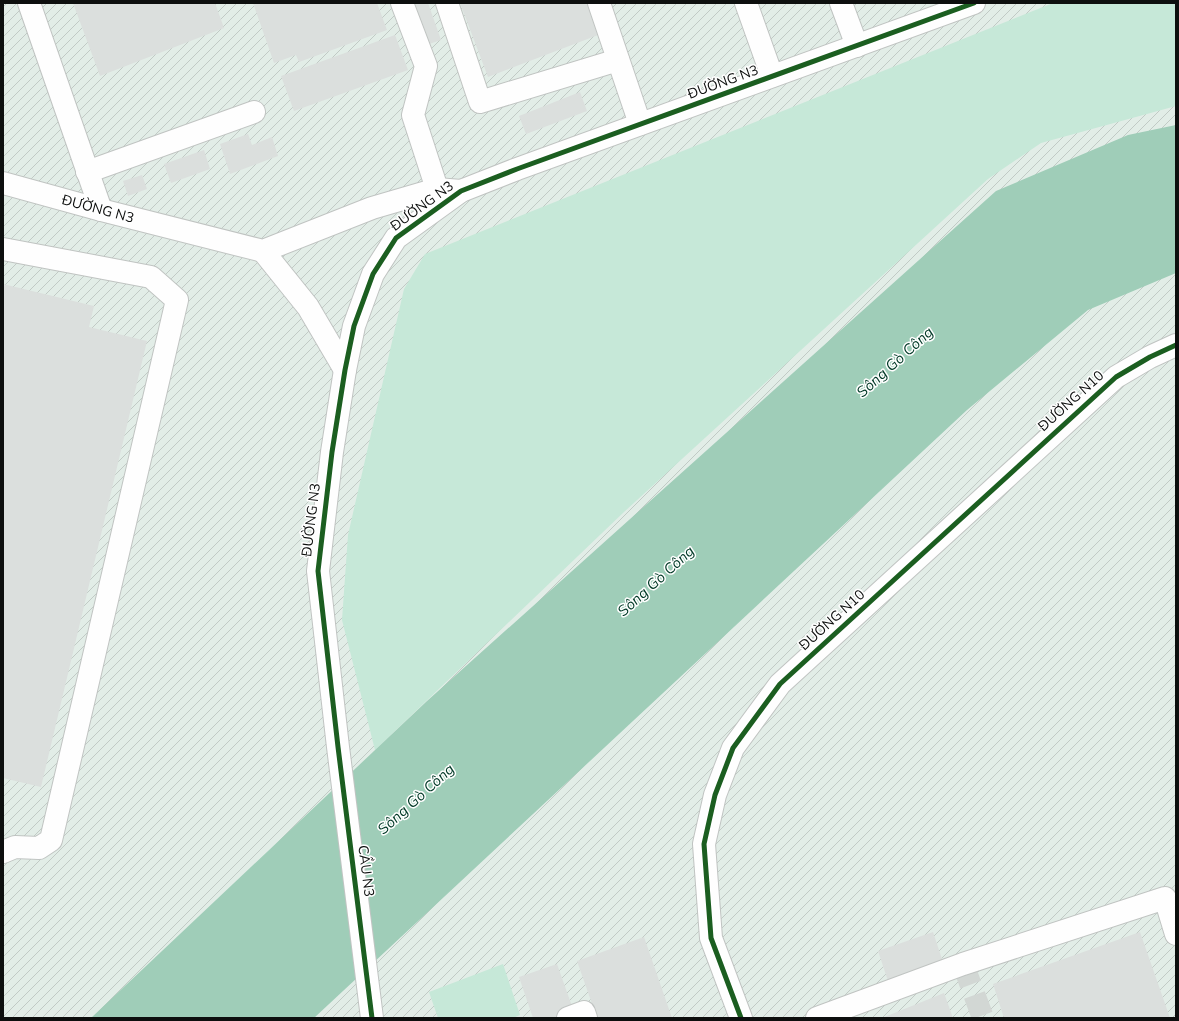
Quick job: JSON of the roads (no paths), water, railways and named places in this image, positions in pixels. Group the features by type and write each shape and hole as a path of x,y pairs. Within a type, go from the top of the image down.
{"street":[{"path":"30,3 101,210"},
{"path":"402,3 426,66 413,115 437,189"},
{"path":"447,3 480,102 618,60"},
{"path":"599,3 640,124"},
{"path":"746,3 772,76"},
{"path":"842,3 857,46"},
{"name":"ĐƯỜNG N3","path":"338,747 318,571 332,452 345,370 354,326 373,274 396,238 461,191 640,124 974,3"},
{"path":"87,172 254,112"},
{"name":"ĐƯỜNG N3","path":"3,183 101,210 263,251 372,208 437,189 461,191"},
{"path":"3,249 151,277 177,300 51,840 39,848 7,845"},
{"path":"263,251 308,307 345,370"},
{"name":"ĐƯỜNG N10","path":"741,1018 711,938 704,844 715,795 733,748 780,684 1116,377 1150,357 1176,345"},
{"name":"CẦU N3","path":"338,747 371,1008"},
{"path":"817,1018 963,964 1166,898 1176,934"},
{"path":"568,1018 584,1012 586,1018"}],"water":[{"name":"Sông Gò Công","path":"1176,125 1176,273 1088,310 967,410 314,1018 91,1018 427,701 996,191 1128,135"}],"tunnel":[{"path":"963,964 983,1018"}]}
